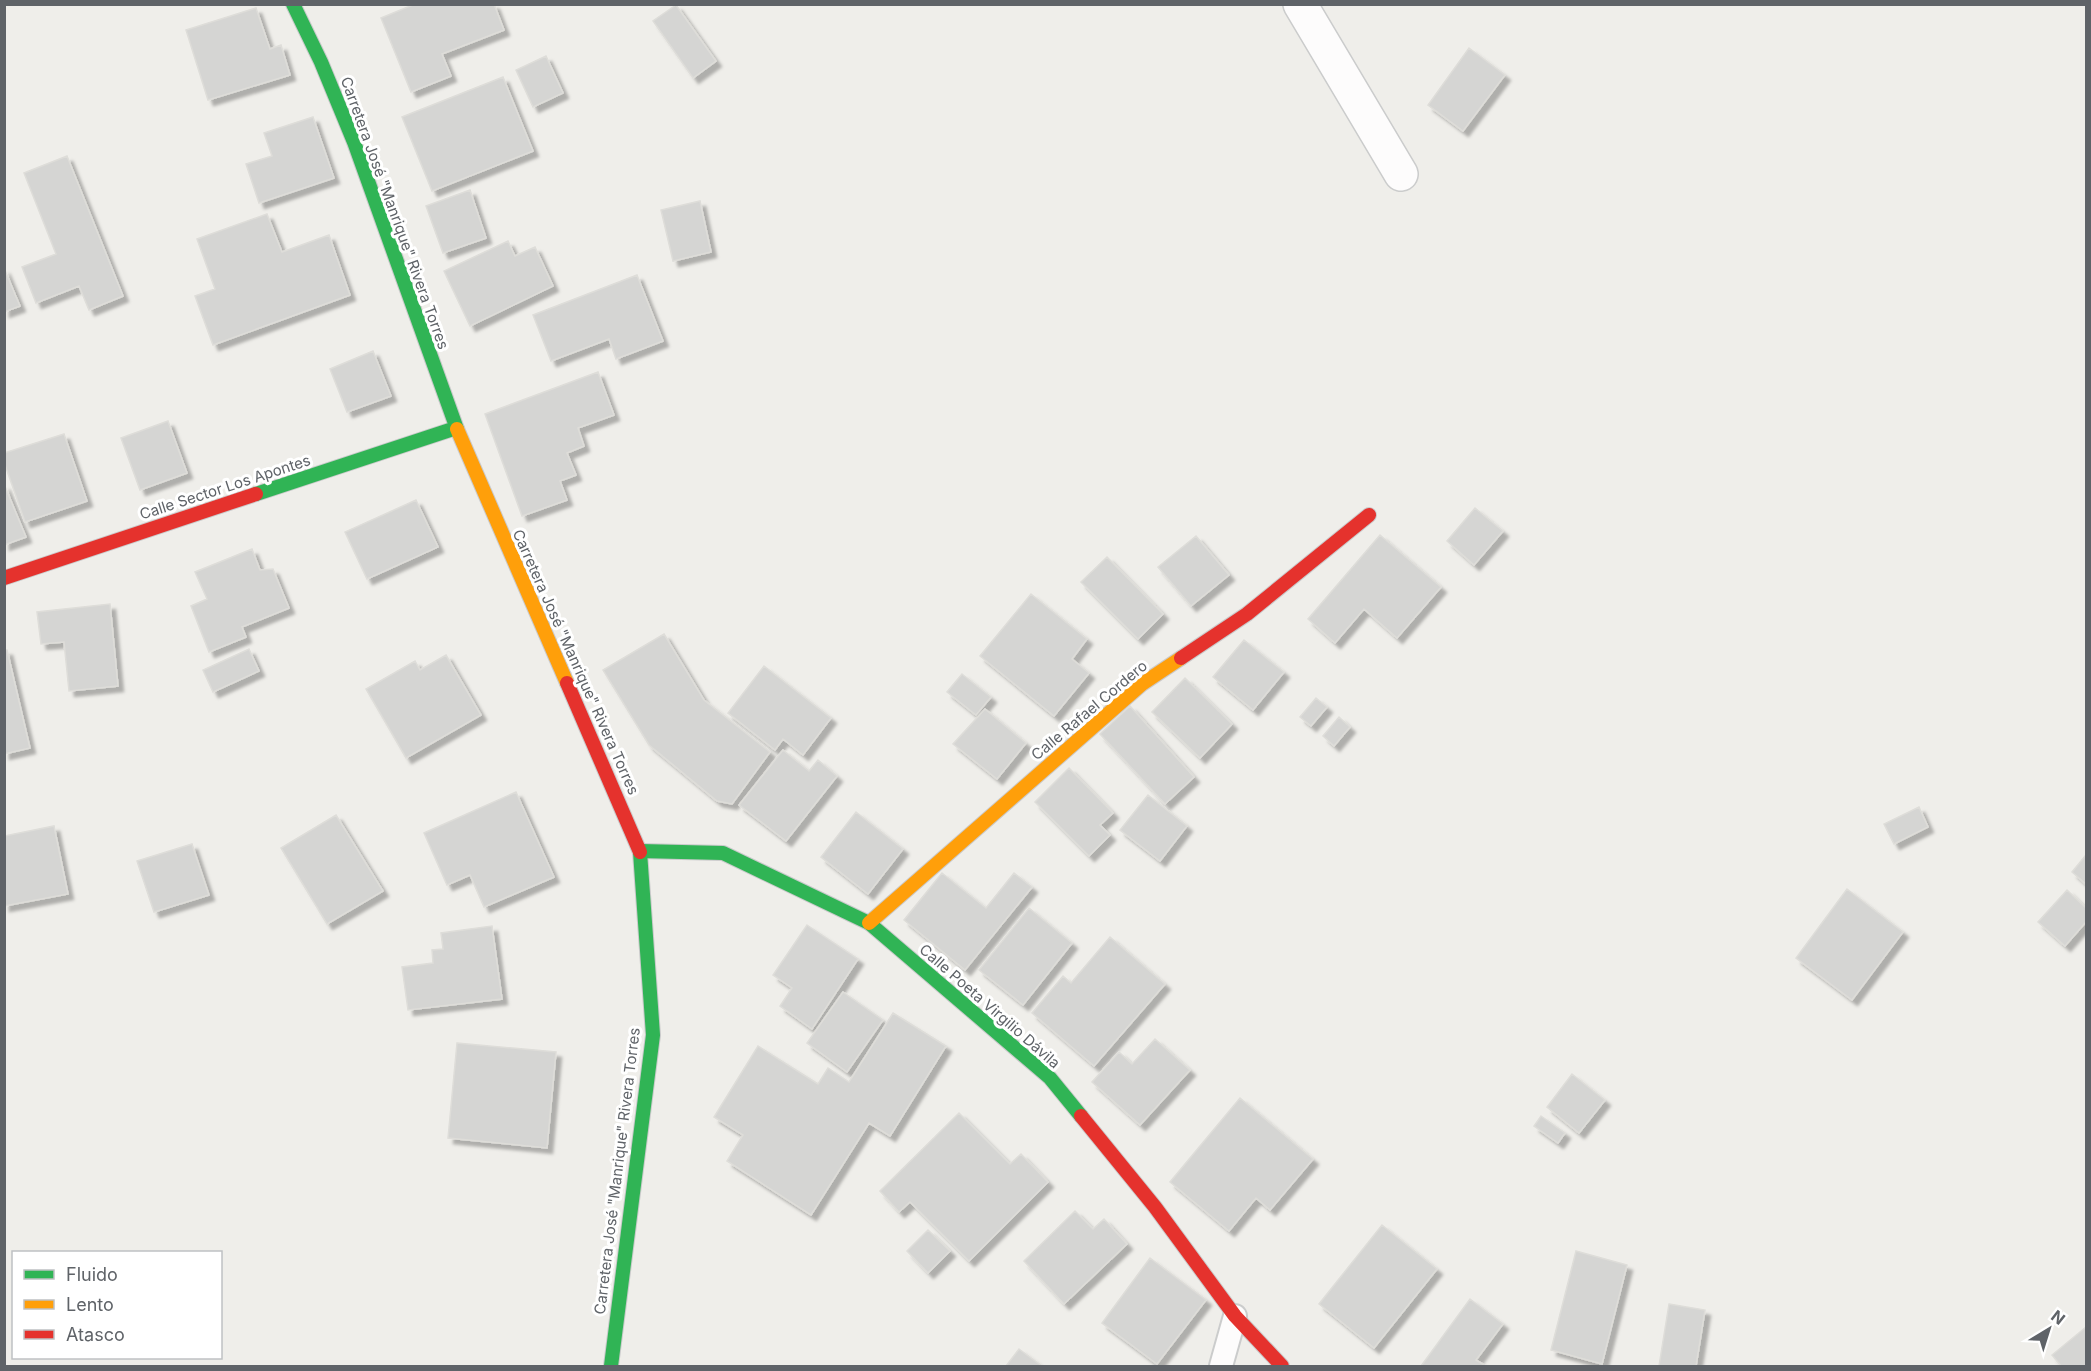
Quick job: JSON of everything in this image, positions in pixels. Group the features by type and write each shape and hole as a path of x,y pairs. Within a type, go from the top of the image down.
{"street":[{"name":"Carretera José \"Manrique\" Rivera Torres","path":"293,4 321,62 354,141 456,428 640,851 653,1035 611,1366"},
{"path":"1300,4 1401,174"},
{"name":"Calle Sector Los Apontes","path":"4,578 456,428"},
{"name":"Calle Rafael Cordero","path":"869,922 1142,684 1247,614 1369,515"},
{"name":"Calle Poeta Virgilio Dávila","path":"640,851 723,853 869,922 1050,1078 1155,1207 1235,1316 1282,1366"}],"lane":[{"path":"1221,1366 1235,1316"}],"building":[{"path":"415,4 494,4 504,30 442,54 451,76 411,92 381,18"},
{"path":"676,5 716,61 693,78 653,21"},
{"path":"256,8 270,49 281,45 290,75 208,100 186,30"},
{"path":"1469,48 1505,75 1463,131 1428,105"},
{"path":"546,56 563,93 533,107 516,70"},
{"path":"503,77 533,151 432,191 402,117"},
{"path":"313,117 334,178 259,203 246,164 272,156 264,133"},
{"path":"67,156 123,296 89,310 79,286 36,303 22,267 56,254 24,173"},
{"path":"470,190 486,238 443,253 426,206"},
{"path":"700,201 711,252 673,261 661,210"},
{"path":"267,214 282,252 329,235 350,295 213,345 195,296 215,289 197,239"},
{"path":"508,241 515,256 535,247 553,286 470,326 444,271"},
{"path":"4,268 20,306 4,312"},
{"path":"637,275 663,341 616,359 609,339 551,361 533,315"},
{"path":"373,351 391,396 347,412 330,369"},
{"path":"598,372 614,415 578,428 584,446 567,453 576,475 560,481 567,500 522,516 485,414"},
{"path":"168,421 187,473 140,490 121,438"},
{"path":"64,434 87,501 25,522 4,462 4,453"},
{"path":"4,484 26,537 4,545"},
{"path":"416,500 438,547 367,579 345,532"},
{"path":"1475,508 1503,531 1474,565 1447,541"},
{"path":"1380,535 1441,587 1397,638 1364,609 1335,643 1308,619"},
{"path":"1196,536 1229,575 1191,606 1158,567"},
{"path":"252,549 260,570 273,569 289,608 242,627 246,637 209,652 191,606 207,599 195,572"},
{"path":"1107,557 1163,614 1138,639 1081,582"},
{"path":"1031,594 1087,639 1072,659 1089,673 1054,716 980,656"},
{"path":"110,604 118,686 69,691 64,642 41,644 37,612"},
{"path":"664,634 704,700 770,752 732,804 717,801 649,745 603,670"},
{"path":"1244,640 1284,672 1253,710 1213,677"},
{"path":"249,649 259,671 213,692 203,670"},
{"path":"4,650 7,650 30,748 4,754"},
{"path":"446,655 481,715 406,758 366,689 415,661 420,670"},
{"path":"764,666 831,718 803,755 783,739 775,750 728,713"},
{"path":"962,674 991,697 976,715 947,692"},
{"path":"1185,678 1232,724 1200,758 1152,712"},
{"path":"1316,698 1327,707 1311,726 1300,717"},
{"path":"1130,706 1194,777 1165,804 1100,734"},
{"path":"985,709 1026,743 997,779 953,744"},
{"path":"1339,717 1350,727 1334,746 1323,736"},
{"path":"783,750 809,771 818,760 837,776 786,841 739,805"},
{"path":"1069,768 1113,813 1100,825 1110,835 1089,856 1035,802"},
{"path":"516,792 554,877 484,907 470,875 447,885 424,833"},
{"path":"1148,795 1187,826 1160,861 1120,830"},
{"path":"1919,807 1928,827 1894,844 1884,824"},
{"path":"856,812 903,849 868,894 821,857"},
{"path":"336,815 383,891 327,924 281,848"},
{"path":"54,826 68,894 4,906 4,836"},
{"path":"192,844 209,895 154,912 137,861"},
{"path":"2086,857 2086,884 2072,872"},
{"path":"942,873 986,908 1014,873 1032,887 965,970 904,920"},
{"path":"1847,889 1903,932 1852,1000 1796,958"},
{"path":"2067,890 2086,908 2086,922 2065,946 2038,922"},
{"path":"1029,908 1072,943 1023,1005 979,970"},
{"path":"807,925 858,959 812,1029 780,1006 792,988 773,975"},
{"path":"492,926 502,999 408,1010 402,967 433,963 432,950 443,949 441,933"},
{"path":"1110,937 1165,984 1094,1066 1032,1013 1063,976 1071,983"},
{"path":"843,992 883,1020 847,1072 807,1043"},
{"path":"893,1013 946,1046 890,1136 869,1123 811,1215 727,1161 743,1135 714,1117 758,1046 818,1084 828,1068 849,1082"},
{"path":"1155,1039 1190,1070 1140,1125 1092,1082 1119,1052 1132,1064"},
{"path":"457,1043 556,1052 547,1148 448,1138"},
{"path":"1572,1074 1605,1100 1579,1133 1547,1107"},
{"path":"1240,1098 1313,1159 1270,1210 1256,1198 1229,1231 1170,1182"},
{"path":"959,1113 1010,1164 1021,1154 1048,1182 969,1261 910,1202 899,1212 880,1191"},
{"path":"1541,1116 1565,1133 1558,1143 1534,1126"},
{"path":"1075,1211 1093,1229 1104,1219 1127,1244 1064,1304 1024,1261"},
{"path":"1382,1225 1437,1269 1374,1348 1319,1304"},
{"path":"928,1230 950,1251 928,1273 907,1251"},
{"path":"1576,1251 1627,1265 1602,1364 1551,1350"},
{"path":"1150,1258 1206,1300 1157,1364 1102,1323"},
{"path":"1470,1299 1503,1324 1476,1360 1486,1366 1421,1366"},
{"path":"1669,1304 1705,1310 1696,1366 1659,1366"},
{"path":"2086,1327 2086,1366 2061,1366 2052,1355"},
{"path":"1019,1349 1042,1366 1006,1366"}],"traffic: fast":[{"path":"293,4 321,62 354,142 457,429"},
{"path":"256,494 456,428"},
{"path":"640,851 723,853 869,923 1050,1078 1081,1116"},
{"path":"611,1366 653,1035 640,852"}],"traffic: slow":[{"path":"457,429 567,683"},
{"path":"869,923 1142,684 1181,658"}],"traffic: jam":[{"path":"4,578 256,494"},
{"path":"1181,658 1247,614 1369,515"},
{"path":"567,683 640,852"},
{"path":"1081,1116 1155,1207 1235,1316 1282,1366"}]}
